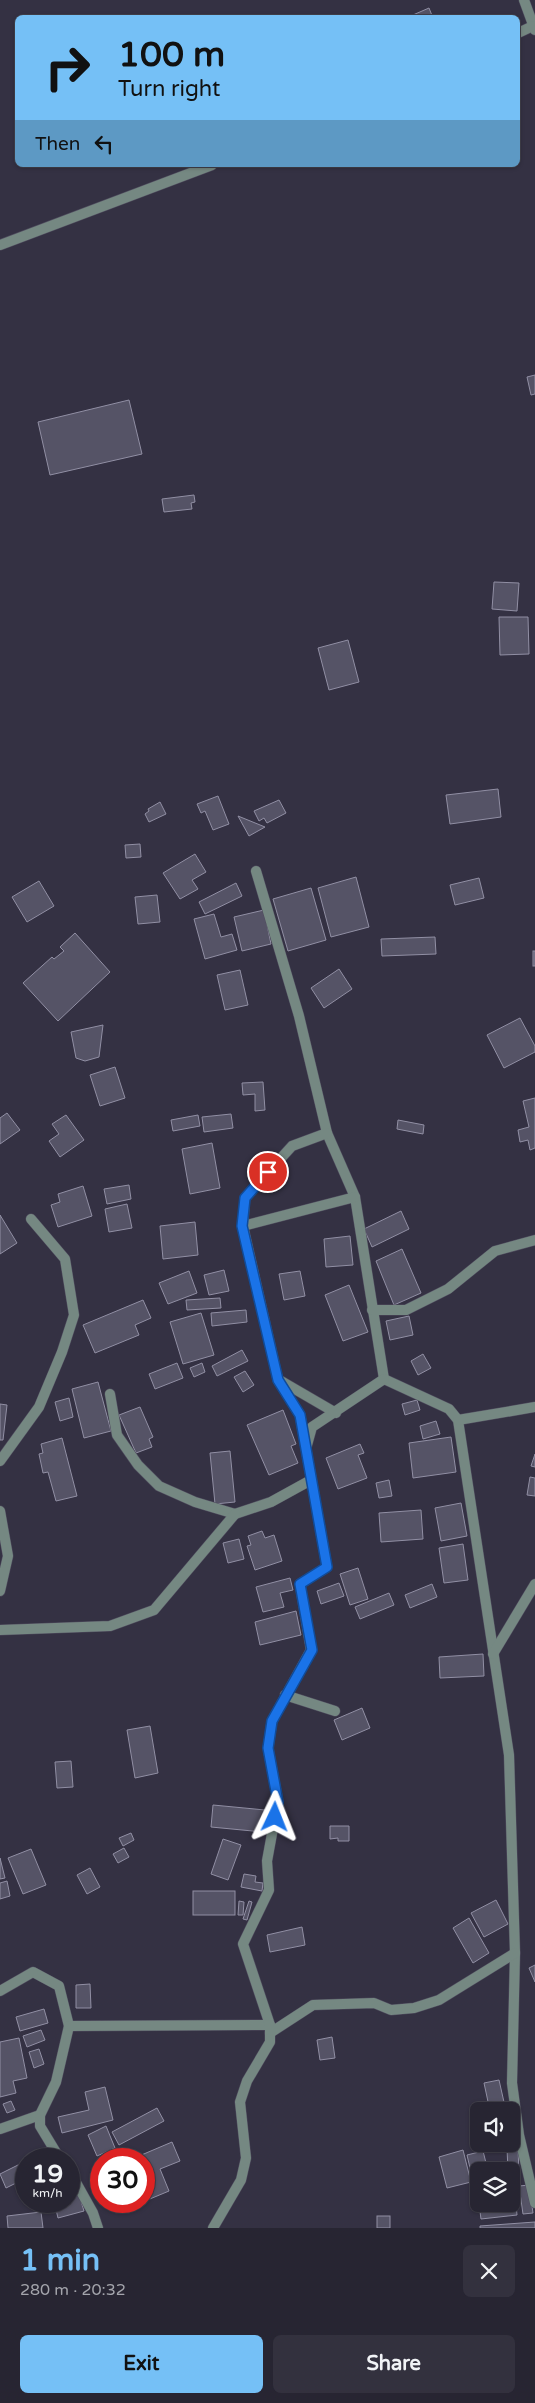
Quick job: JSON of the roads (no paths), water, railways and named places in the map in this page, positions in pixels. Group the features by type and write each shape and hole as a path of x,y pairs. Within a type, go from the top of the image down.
{"street":[{"path":"520,32 534,28 524,0"},
{"path":"0,245 207,167"},
{"path":"256,871 299,1016 326,1133 355,1197 384,1379"},
{"path":"213,2228 241,2180 246,2158 240,2102 247,2081 270,2042 270,2029 243,1944 269,1890 267,1861 278,1802 268,1748 272,1721 285,1694 312,1650 300,1584 327,1567 300,1415 278,1380 242,1226 245,1198 292,1146 326,1133"},
{"path":"242,1226 355,1197"},
{"path":"0,1461 39,1407 62,1352 74,1315 65,1259 31,1219"},
{"path":"372,1310 406,1310 448,1289 495,1251 535,1240"},
{"path":"308,1461 307,1441 312,1427 324,1418 336,1413 384,1379"},
{"path":"384,1379 449,1409 458,1420 509,1755 515,1953 512,2083 519,2135 535,2203"},
{"path":"278,1380 336,1413"},
{"path":"110,1394 117,1435 138,1465 158,1486 195,1502 235,1514"},
{"path":"458,1420 535,1407"},
{"path":"0,1630 110,1626 154,1610 235,1514 271,1502 311,1480"},
{"path":"0,1511 8,1556 0,1591"},
{"path":"493,1654 535,1584"},
{"path":"285,1694 334,1711"},
{"path":"69,2026 270,2029 313,2005 374,2003 391,2010 414,2008 439,2000 515,1953"},
{"path":"0,1991 33,1972 59,1986 69,2026 56,2082 40,2115 40,2126 53,2148"},
{"path":"0,2129 40,2115"},
{"path":"80,2190 93,2213 98,2228"}]}
